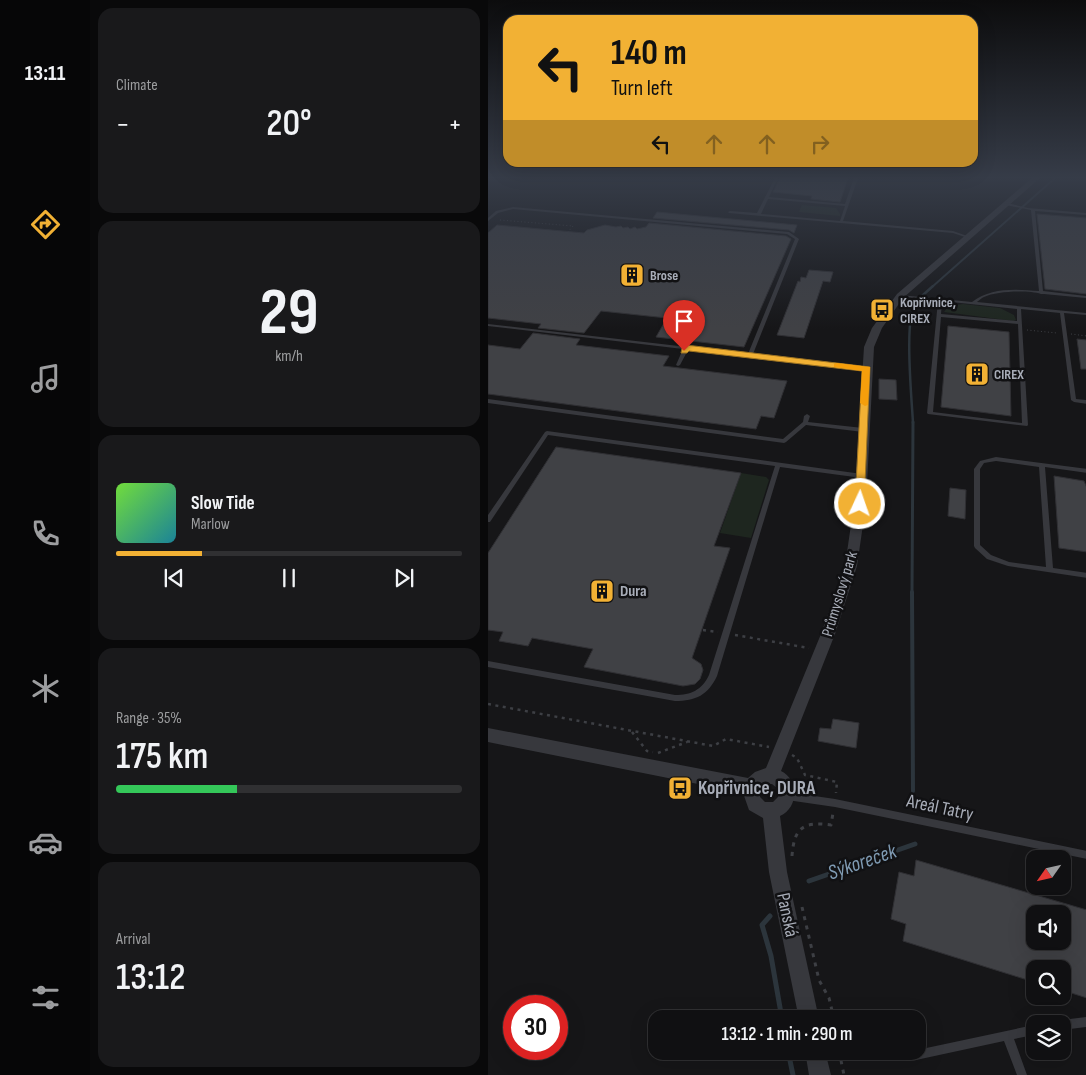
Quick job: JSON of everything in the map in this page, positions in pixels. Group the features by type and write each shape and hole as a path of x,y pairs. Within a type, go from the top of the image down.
{"street":[{"name":"Průmyslový park","path":"771,775 775,749 828,634 851,566 857,534 862,476 867,369 873,338 887,312 900,296 978,228"},
{"path":"488,735 752,787"},
{"path":"771,775 784,784 786,795 781,805 771,810 759,808 754,804 751,793 752,787 760,778 771,775"},
{"name":"Panská","path":"771,810 778,872 807,1010"},
{"path":"817,1060 820,1075"}],"lane":[{"path":"735,228 788,233 797,239 750,355"},
{"path":"910,228 953,232 968,237"},
{"path":"1035,228 1040,293"},
{"path":"973,303 984,296 998,291 1086,298"},
{"path":"900,296 1086,314"},
{"path":"940,300 930,413 1025,425 1019,308"},
{"path":"1062,312 1074,400 1086,402"},
{"path":"939,315 1020,323"},
{"path":"488,325 867,369"},
{"path":"678,365 686,348"},
{"path":"838,366 839,359"},
{"path":"488,401 784,441 805,423 807,416"},
{"path":"805,423 863,430"},
{"path":"488,520 546,433 862,476"},
{"path":"1086,470 996,459 982,462 977,469 977,546 988,557 1008,564 1086,576"},
{"path":"488,664 675,698 685,698 698,694 710,683 778,465"},
{"path":"1042,465 1050,571"},
{"name":"Areál Tatry","path":"786,795 835,803 1086,855"},
{"path":"1071,1024 1086,1022"},
{"path":"926,1053 1026,1032"},
{"path":"1007,1036 1022,1075"}],"path":[{"path":"568,232 571,228"},
{"path":"1025,330 1060,333"},
{"path":"1068,334 1086,336"},
{"path":"703,630 814,649"},
{"path":"488,704 712,746 726,739 775,749 797,758 806,775 837,782 831,825 820,822 807,824 799,828 795,837 792,858"},
{"path":"632,732 647,751 652,752"},
{"path":"658,753 687,742"},
{"path":"800,902 819,980 829,998 832,1010"},
{"path":"841,1060 844,1075"}],"shaded area":[{"path":"963,304 1000,308 1014,315 1016,320 944,312 949,306"},
{"path":"741,473 766,477 769,480 751,538 720,533"}],"building":[{"name":"Brose","path":"493,228 531,228 584,233 594,228 703,228 786,236 791,239 744,347 656,337 667,318 601,311 584,333 538,328 541,324 488,318 488,233"},
{"path":"768,228 796,228 794,233 789,230"},
{"path":"1039,228 1087,228 1087,294 1045,289"},
{"path":"809,270 833,272 830,282 823,281 804,338 777,335 798,281 800,282 801,277 806,278"},
{"name":"CIREX","path":"948,326 1009,332 1011,416 941,407"},
{"path":"533,333 580,339 576,345 669,356 663,366 787,381 774,418 761,416 756,429 488,394 488,345 520,349"},
{"path":"1077,339 1087,340 1087,369 1081,369"},
{"path":"879,379 896,380 897,400 879,399"},
{"name":"Dura","path":"556,447 741,473 714,546 730,548 692,658 701,664 703,670 700,679 695,684 683,686 584,667 593,649 532,638 528,646 499,641 503,632 488,630 488,553"},
{"path":"1054,476 1084,481 1087,488 1087,552 1059,548"},
{"path":"950,488 966,490 965,519 948,516"},
{"path":"833,719 859,723 856,748 818,741 820,728 831,729"},
{"path":"916,860 1026,892 1026,895 1036,895 1070,905 1026,905 1026,950 1071,950 1071,905 1087,910 1087,998 1071,993 1071,960 1026,960 1026,979 903,941 906,924 891,919 899,872 914,876"}],"waterway":[{"path":"932,287 998,228"},
{"path":"923,295 933,286"},
{"path":"913,423 909,338 910,321 917,301"},
{"path":"912,593 913,423"},
{"path":"912,593 913,791"},
{"name":"Sýkoreček","path":"809,881 915,844"},
{"name":"Sýkoreček","path":"770,916 762,925 771,956 780,1010"},
{"name":"Sýkoreček","path":"790,1060 793,1075"}],"slow traffic":[{"path":"837,366 867,369 865,403"}],"place":[{"name":"Brose","path":"632,275"},
{"name":"Kopřivnice, CIREX","path":"882,310"},
{"name":"CIREX","path":"977,374"},
{"name":"Dura","path":"602,591"},
{"name":"Kopřivnice, DURA","path":"680,788"}],"route":[{"path":"684,351 686,348 867,369 860,504"}]}
